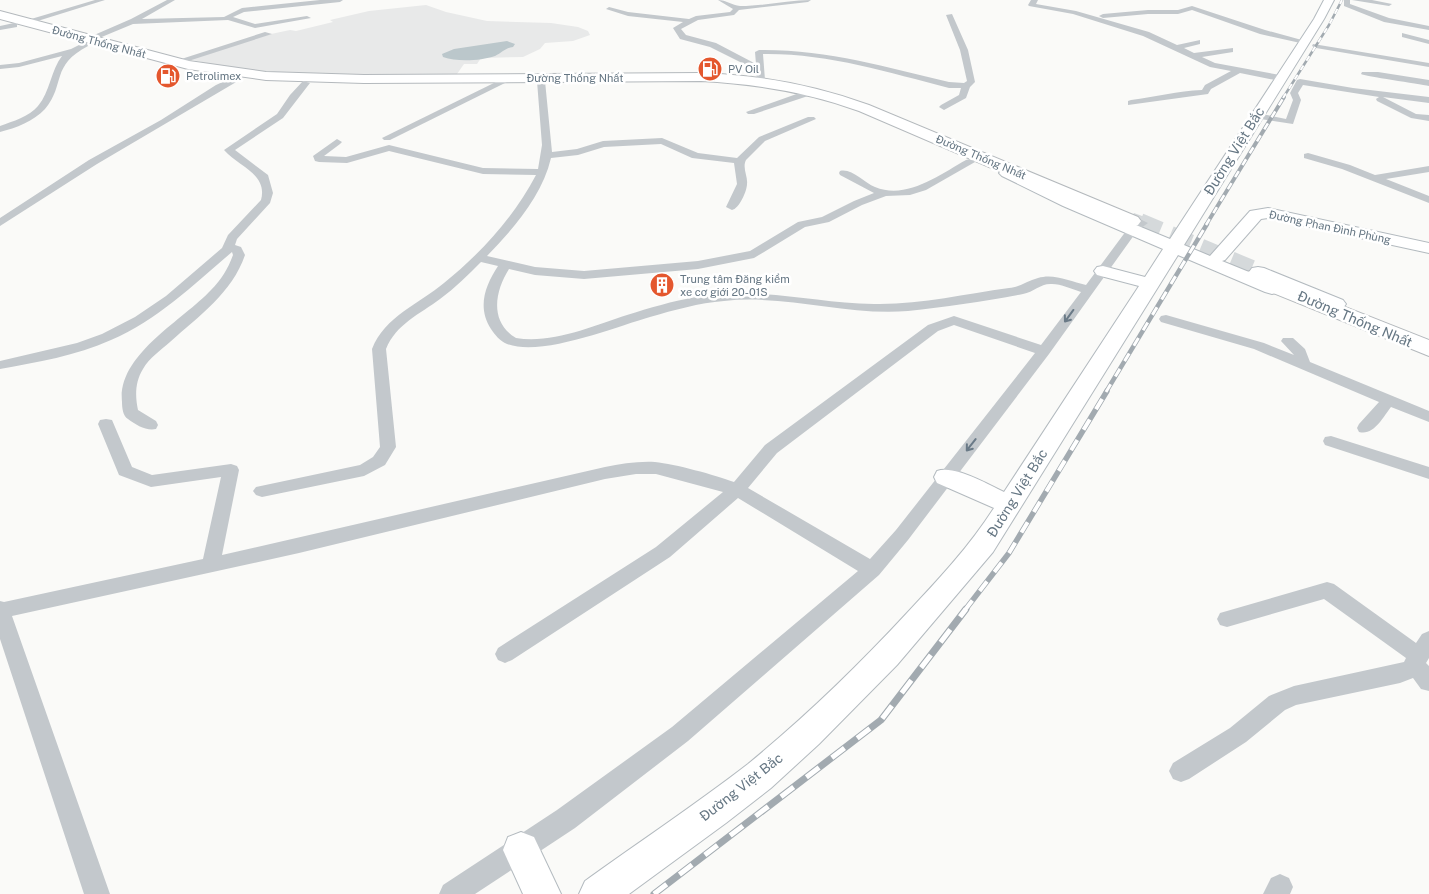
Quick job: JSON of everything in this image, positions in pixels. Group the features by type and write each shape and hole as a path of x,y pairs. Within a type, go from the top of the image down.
{"highway":[{"name":"Đường Thống Nhất","path":"0,15 10,24 81,44 184,68 239,78 306,83 503,82 541,79"},
{"name":"Đường Thống Nhất","path":"81,44 202,68 266,76 667,81 760,78 831,96 1134,224"},
{"name":"Đường Thống Nhất","path":"760,78 857,112 1000,167"},
{"name":"Đường Thống Nhất","path":"1429,345 1255,275 1429,350"}],"street":[{"path":"10,24 102,0"},
{"path":"0,67 19,65 81,44 131,22 172,0"},
{"path":"228,18 242,10 340,0"},
{"path":"721,0 737,8 808,0"},
{"path":"1035,0 1031,5 1088,16 1146,34 1213,65 1280,78"},
{"path":"1347,0 1346,6 1383,19 1429,28"},
{"path":"1355,0 1389,4"},
{"name":"Đường Việt Bắc","path":"598,894 779,758 860,683 930,610 984,545 1280,78 1310,44 1327,1"},
{"path":"694,7 704,17"},
{"path":"737,8 732,14 704,17 689,21 678,28 681,36 713,45 760,78"},
{"path":"1088,16 1178,12 1192,8 1263,32 1310,44 1429,65"},
{"path":"609,9 627,14 666,14 689,21"},
{"path":"944,107 963,96 966,86 971,82 964,50 950,15"},
{"path":"131,22 228,18 255,26 268,34 176,62"},
{"path":"255,26 308,18"},
{"path":"1404,35 1429,42"},
{"path":"1177,48 1196,42"},
{"path":"0,129 26,118 40,109 45,103 60,64 81,44"},
{"path":"1192,56 1230,50"},
{"path":"760,78 759,52 799,52 836,58 949,85 966,86"},
{"path":"1131,103 1172,97 1184,93 1205,92 1208,87 1239,70"},
{"path":"1365,74 1378,74 1429,83"},
{"path":"0,223 93,162 164,122 219,87 239,78"},
{"path":"262,492 364,470 378,463 385,456 388,447 379,349 382,340 395,324 447,289 479,258 523,207 542,172 547,155 541,79"},
{"path":"387,138 503,82"},
{"path":"1257,116 1290,122 1297,100 1294,92 1300,82 1429,100"},
{"path":"0,366 98,341 129,326 162,305 229,247 232,238 266,201 268,193 264,177 229,150 280,116 293,97 306,83"},
{"path":"1372,93 1414,116 1429,118"},
{"path":"751,112 805,94"},
{"path":"732,207 742,184 740,161 762,139 811,119"},
{"path":"547,155 578,152 603,144 662,141 696,156 740,161"},
{"path":"337,142 321,153 318,156 319,158 347,160 376,150 390,148 483,171 542,172"},
{"path":"1308,156 1346,167 1429,200"},
{"path":"844,173 870,188 885,193 902,194 915,191 970,162"},
{"path":"1376,178 1429,169"},
{"path":"479,258 505,265 554,273 613,273 698,265 747,256 802,224 825,220 858,203 885,193"},
{"name":"Đường Phan Đình Phùng","path":"1215,259 1256,215 1268,213 1429,248"},
{"path":"452,894 522,850 680,734 872,570 1044,351 1103,271 1134,224 1400,342 1429,350"},
{"path":"150,425 132,415 129,391 133,374 144,358 208,300 226,280 239,255 236,250 229,247"},
{"path":"1215,259 1429,345"},
{"path":"505,265 491,291 492,315 494,323 502,333 511,340 522,343 570,336 705,299 762,297 860,307 890,308 1023,290 1041,281 1052,280 1089,290"},
{"path":"1103,271 1151,284"},
{"path":"506,654 663,552 737,490 770,449 933,328 954,320 1044,351"},
{"path":"1166,320 1244,341 1303,363 1428,416"},
{"path":"1288,341 1300,352 1303,363"},
{"path":"1365,428 1389,400"},
{"path":"106,424 125,471 151,481 231,470 211,565"},
{"path":"1331,441 1429,473"},
{"path":"97,894 0,610 309,544 605,473 636,468 656,468 719,483 737,490 752,497 872,570"},
{"path":"946,477 1010,505"},
{"path":"1226,619 1327,590 1421,653 1429,682"},
{"path":"1181,771 1238,735 1278,703 1294,696 1400,674 1411,669 1421,653"},
{"path":"522,850 542,894"}],"shaded area":[{"path":"426,5 446,12 487,21 551,23 578,27 588,31 590,35 573,41 545,43 540,49 523,57 481,58 477,64 464,64 457,74 278,74 220,66 188,59 271,34 290,30 296,31 333,22 330,20 369,11"},
{"path":"507,41 515,44 513,47 489,58 476,60 449,59 443,57 442,54 454,49"}],"tunnel":[{"path":"1131,221 1142,225"},
{"path":"1139,224 1256,273"}],"railway":[{"path":"1283,98 1329,25 1342,0"},
{"path":"1206,225 1284,97"},
{"path":"1106,392 1207,224"},
{"path":"965,610 1009,553 1107,391"},
{"path":"654,894 881,720 966,609"}],"place":[{"name":"PV Oil","path":"710,69"},
{"name":"Petrolimex","path":"168,76"},
{"name":"Trung tâm Đăng kiểm xe cơ giới 20-01S","path":"662,285"}]}
